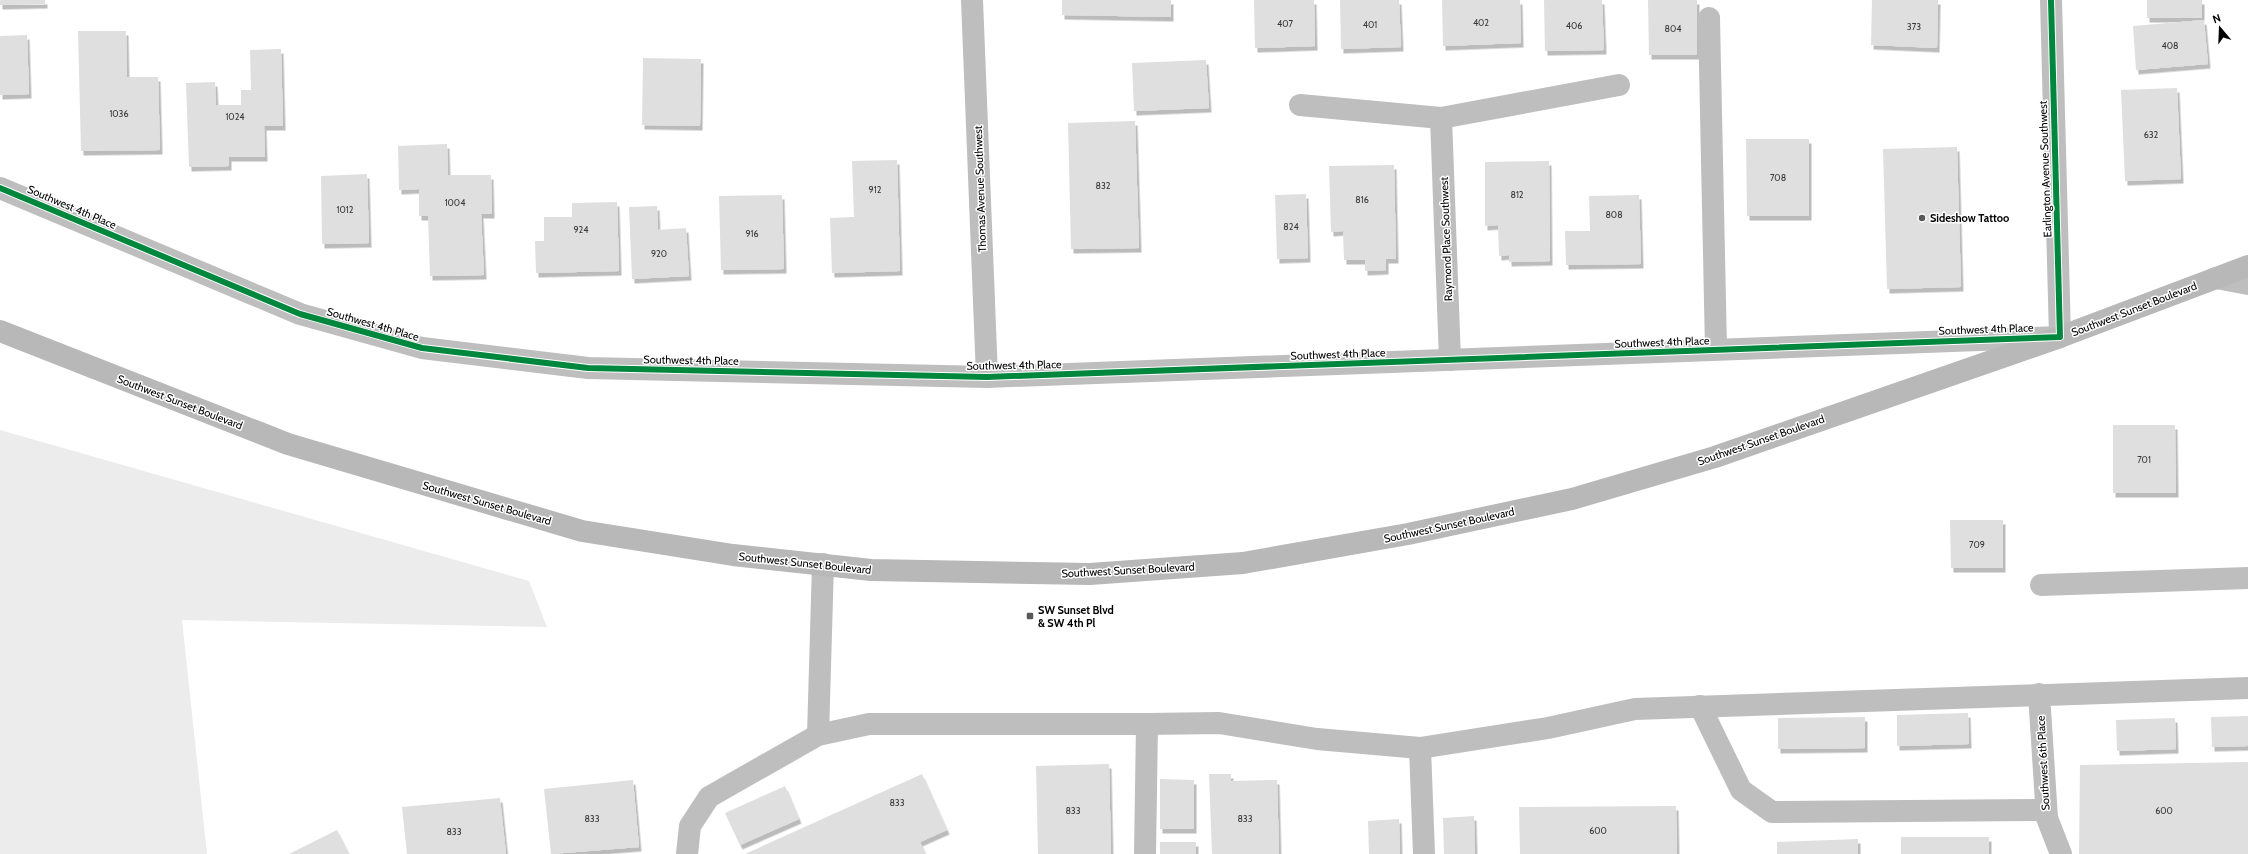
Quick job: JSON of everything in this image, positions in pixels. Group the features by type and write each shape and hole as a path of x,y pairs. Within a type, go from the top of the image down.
{"main road":[{"name":"Southwest Sunset Boulevard","path":"0,331 288,444 582,531 733,555 871,570 1090,574 1243,564 1408,534 1572,499 1715,457 2060,337 2248,266"}],"street":[{"name":"Thomas Avenue Southwest","path":"972,0 988,377"},
{"name":"Earlington Avenue Southwest","path":"2051,0 2060,337"},
{"path":"1709,18 1716,350"},
{"path":"1300,105 1441,118 1619,85"},
{"name":"Raymond Place Southwest","path":"1441,118 1450,360"},
{"name":"Southwest 4th Place","path":"0,188 300,314 422,348 588,368 988,377 2060,337"},
{"path":"2216,278 2248,284"},
{"path":"818,735 823,564"},
{"path":"2041,585 2248,578"},
{"path":"687,854 690,826 709,797 818,735 869,724 1219,723 1316,739 1420,748 1548,728 1635,709 2248,688"},
{"name":"Southwest 6th Place","path":"2039,694 2047,818 2061,854"},
{"path":"1700,706 1741,790 1772,812 2046,810"},
{"path":"1145,854 1147,724"},
{"path":"1420,748 1424,854"}],"shaded area":[{"path":"0,430 529,581 547,627 182,620 207,854 0,854"}],"building":[{"path":"0,0 45,0 45,4 0,5"},
{"path":"1062,0 1171,0 1171,17 1062,15"},
{"path":"1254,0 1314,0 1315,46 1255,48"},
{"path":"1340,0 1399,0 1401,47 1341,49"},
{"path":"1442,0 1520,0 1521,43 1443,46"},
{"path":"1544,0 1602,0 1604,50 1545,51"},
{"path":"1648,0 1697,0 1697,55 1649,55"},
{"path":"1872,0 1938,0 1937,48 1871,45"},
{"path":"2147,0 2202,0 2202,18 2147,18"},
{"path":"2204,20 2208,64 2136,70 2133,26"},
{"path":"78,31 126,31 127,77 158,77 160,150 81,151"},
{"path":"27,35 29,94 0,95 0,36"},
{"path":"281,49 283,126 264,126 265,157 229,157 229,166 189,167 186,83 215,82 216,105 241,105 241,90 251,90 250,50"},
{"path":"643,58 701,59 700,126 642,125"},
{"path":"1206,60 1209,108 1134,111 1132,63"},
{"path":"2177,88 2181,179 2125,181 2121,90"},
{"path":"1135,121 1139,248 1071,249 1068,123"},
{"path":"1746,139 1809,139 1809,216 1747,216"},
{"path":"447,144 448,175 491,175 492,214 481,214 484,275 430,276 428,216 419,216 419,189 399,190 398,146"},
{"name":"Sideshow Tattoo","path":"1957,147 1961,287 1887,289 1883,149"},
{"path":"897,160 900,271 832,273 830,218 854,217 852,161"},
{"path":"1549,161 1550,261 1509,262 1509,255 1499,256 1498,225 1485,226 1485,162"},
{"path":"1394,165 1396,259 1386,259 1386,270 1365,271 1365,260 1344,260 1343,231 1331,232 1329,166"},
{"path":"367,174 369,243 322,244 321,176"},
{"path":"1306,194 1308,258 1277,259 1275,195"},
{"path":"782,195 784,269 721,270 719,196"},
{"path":"1639,195 1641,264 1566,265 1565,231 1590,231 1589,196"},
{"path":"617,202 619,271 536,273 535,241 544,241 544,217 572,217 572,203"},
{"path":"657,206 658,230 686,228 689,276 632,279 629,207"},
{"path":"2113,425 2175,425 2176,493 2113,493"},
{"path":"1950,520 2003,520 2003,568 1951,568"},
{"path":"1968,713 1969,744 1897,746 1897,715"},
{"path":"2248,716 2248,746 2212,747 2211,717"},
{"path":"1865,717 1865,748 1778,749 1778,718"},
{"path":"2175,718 2176,749 2117,751 2116,720"},
{"path":"2248,762 2248,854 2079,854 2080,765"},
{"path":"1109,764 1111,854 1038,854 1036,766"},
{"path":"922,774 947,830 920,842 926,854 745,854"},
{"path":"1209,774 1231,774 1231,781 1277,780 1279,854 1212,854"},
{"path":"1160,779 1194,780 1194,829 1160,829"},
{"path":"633,780 639,847 551,854 544,789"},
{"path":"785,786 799,819 740,845 725,813"},
{"path":"500,798 506,854 407,854 402,807"},
{"path":"1676,806 1677,854 1520,854 1519,807"},
{"path":"1474,816 1475,854 1444,854 1443,818"},
{"path":"1399,819 1400,854 1369,854 1368,821"},
{"path":"337,830 349,854 289,854"},
{"path":"1901,837 1989,837 1989,854 1901,854"},
{"path":"1858,839 1858,854 1777,854 1777,842"},
{"path":"1160,842 1196,842 1196,854 1160,854"}],"cycle path":[{"path":"0,188 300,314 422,348 588,368 987,377 2060,337 2051,0"}],"place":[{"name":"Sideshow Tattoo","path":"1922,218"},
{"name":"SW Sunset Blvd & SW 4th Pl","path":"1030,616"}]}
